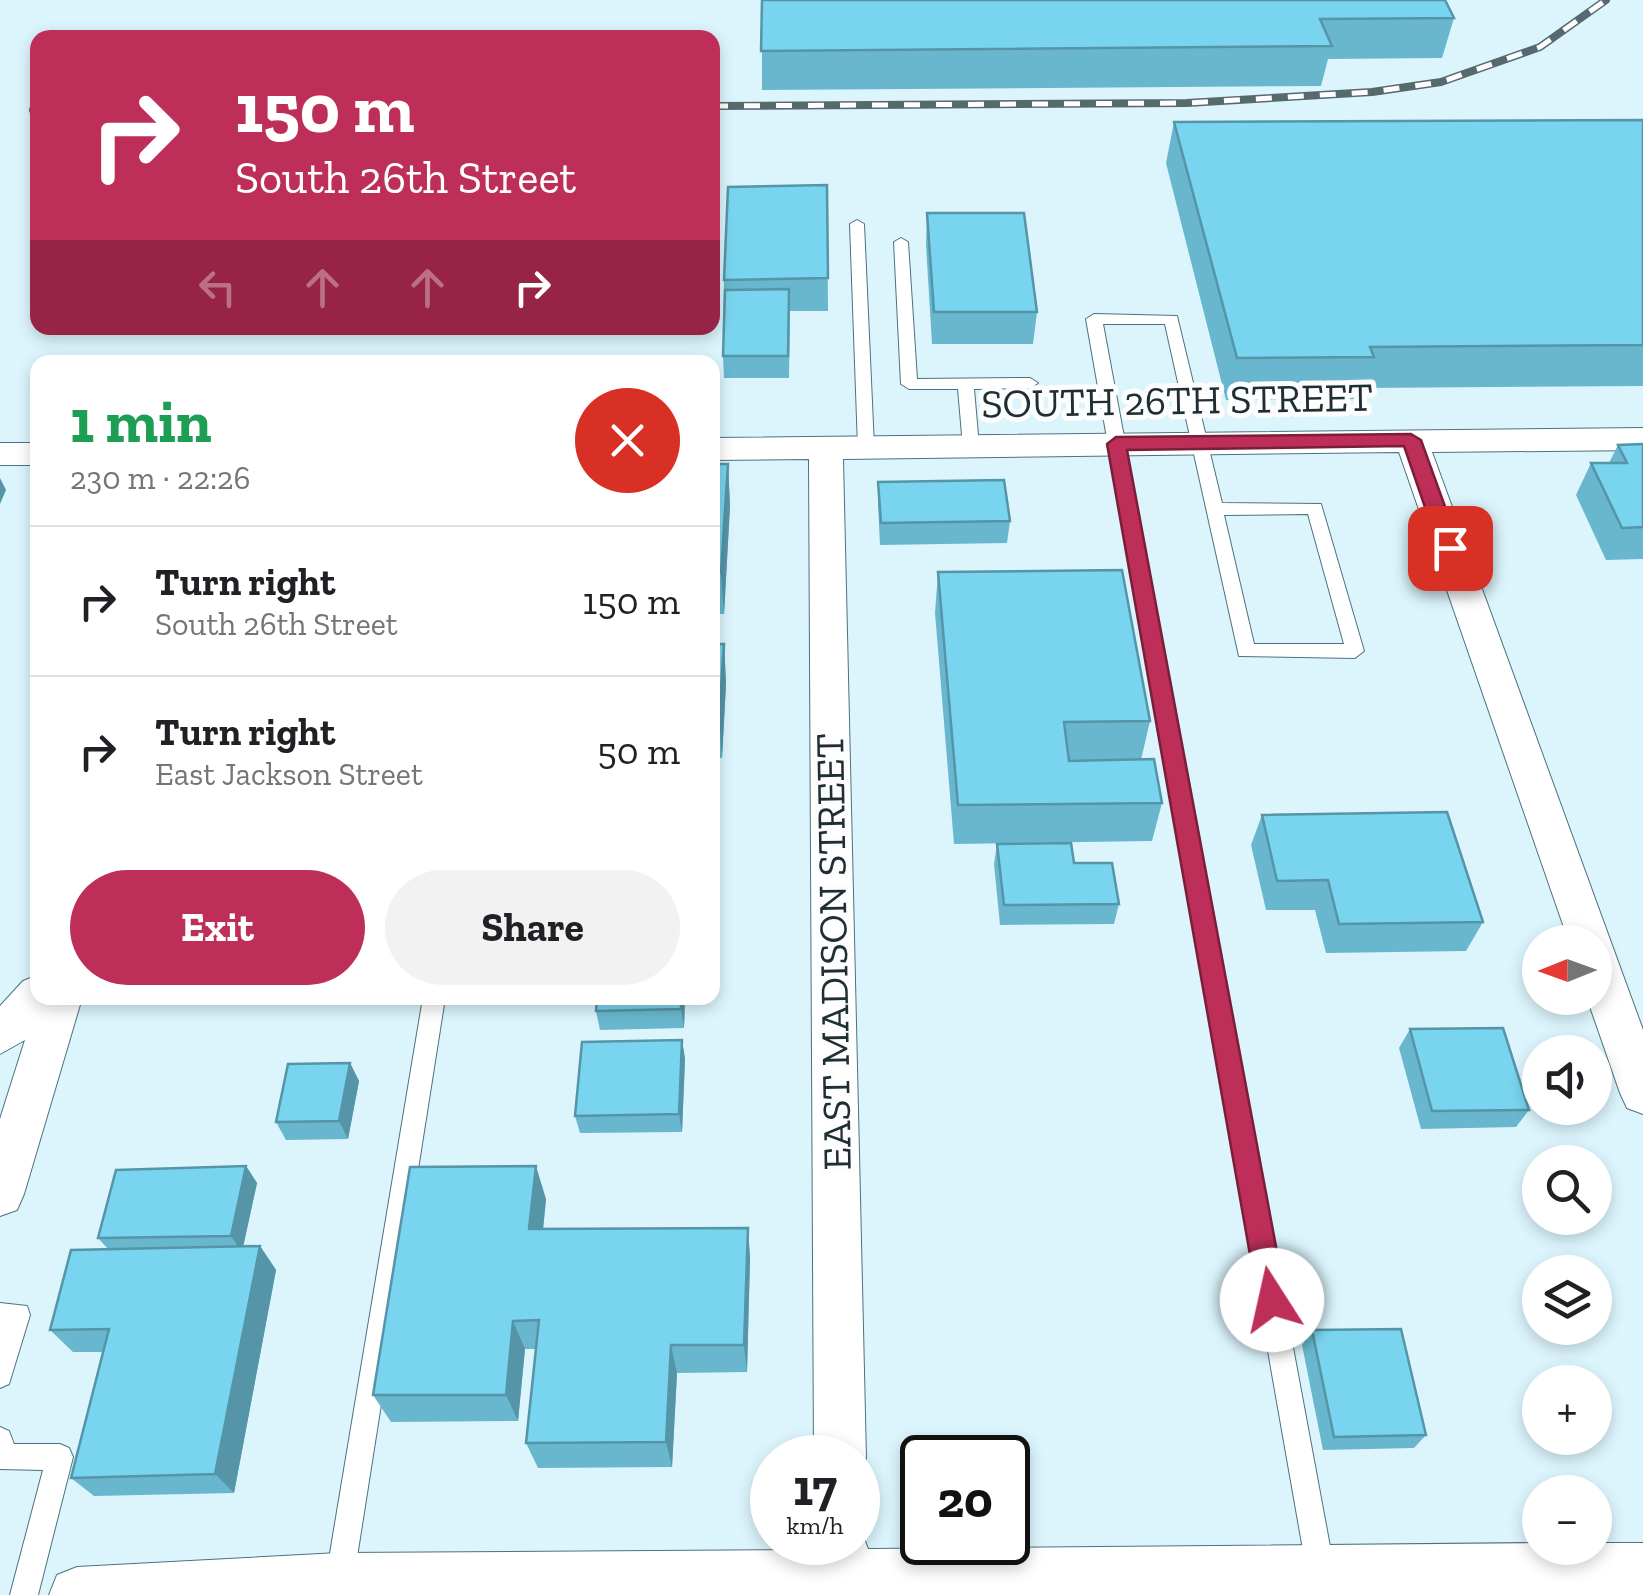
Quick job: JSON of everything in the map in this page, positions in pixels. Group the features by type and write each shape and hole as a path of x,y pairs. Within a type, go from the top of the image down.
{"street":[{"name":"SOUTH 26TH STREET","path":"720,448 1643,439"},
{"path":"1411,440 1584,925"},
{"name":"EAST MADISON STREET","path":"840,1435 846,447"},
{"path":"0,454 30,454"},
{"path":"0,1034 30,1005"},
{"path":"0,1194 58,1005"},
{"path":"1612,1005 1643,1092"},
{"path":"78,1595 841,1572 1323,1584 1643,1570"}],"lane":[{"path":"846,447 857,224"},
{"path":"901,242 909,384 1030,383"},
{"path":"1214,509 1315,508 1355,651 1246,651 1199,443 1172,319 1094,320 1323,1584"},
{"path":"966,384 972,446"},
{"path":"338,1588 433,1005"},
{"path":"0,1315 18,1315 0,1375"},
{"path":"0,1440 4,1457 60,1457 24,1595"}],"building":[{"path":"762,0 1445,0 1454,18 1320,19 1332,46 761,51"},
{"path":"1643,120 1643,345 1370,347 1374,357 1237,358 1174,122"},
{"path":"827,185 828,278 724,280 728,187"},
{"path":"927,213 1024,213 1037,312 934,312"},
{"path":"789,289 788,356 723,356 725,290"},
{"path":"1643,444 1643,527 1622,528 1591,463 1627,463 1618,445"},
{"path":"720,464 728,464 721,573"},
{"path":"1004,480 1010,521 881,523 878,482"},
{"path":"1122,570 1150,721 1064,722 1069,761 1154,759 1162,803 958,805 938,572"},
{"path":"720,644 724,644 720,703"},
{"path":"1447,812 1483,922 1339,924 1328,880 1277,881 1262,815"},
{"path":"1071,843 1074,863 1112,863 1119,904 1004,905 997,844"},
{"path":"596,1005 681,1005 681,1009 596,1011"},
{"path":"1503,1028 1522,1088 1522,1110 1432,1111 1410,1029"},
{"path":"682,1040 679,1114 575,1116 582,1042"},
{"path":"350,1063 339,1121 276,1122 288,1064"},
{"path":"246,1166 231,1236 98,1238 116,1170"},
{"path":"536,1166 529,1229 748,1228 744,1345 671,1345 666,1442 526,1443 539,1320 513,1321 506,1395 373,1395 410,1167"},
{"path":"260,1246 215,1474 71,1478 109,1329 50,1330 71,1250"},
{"path":"1401,1329 1426,1435 1334,1437 1312,1330"}],"railway":[{"path":"720,106 1187,103 1372,92 1441,82 1540,47 1606,0"}],"route":[{"path":"1272,1300 1116,444 1411,440 1450,548"}]}
